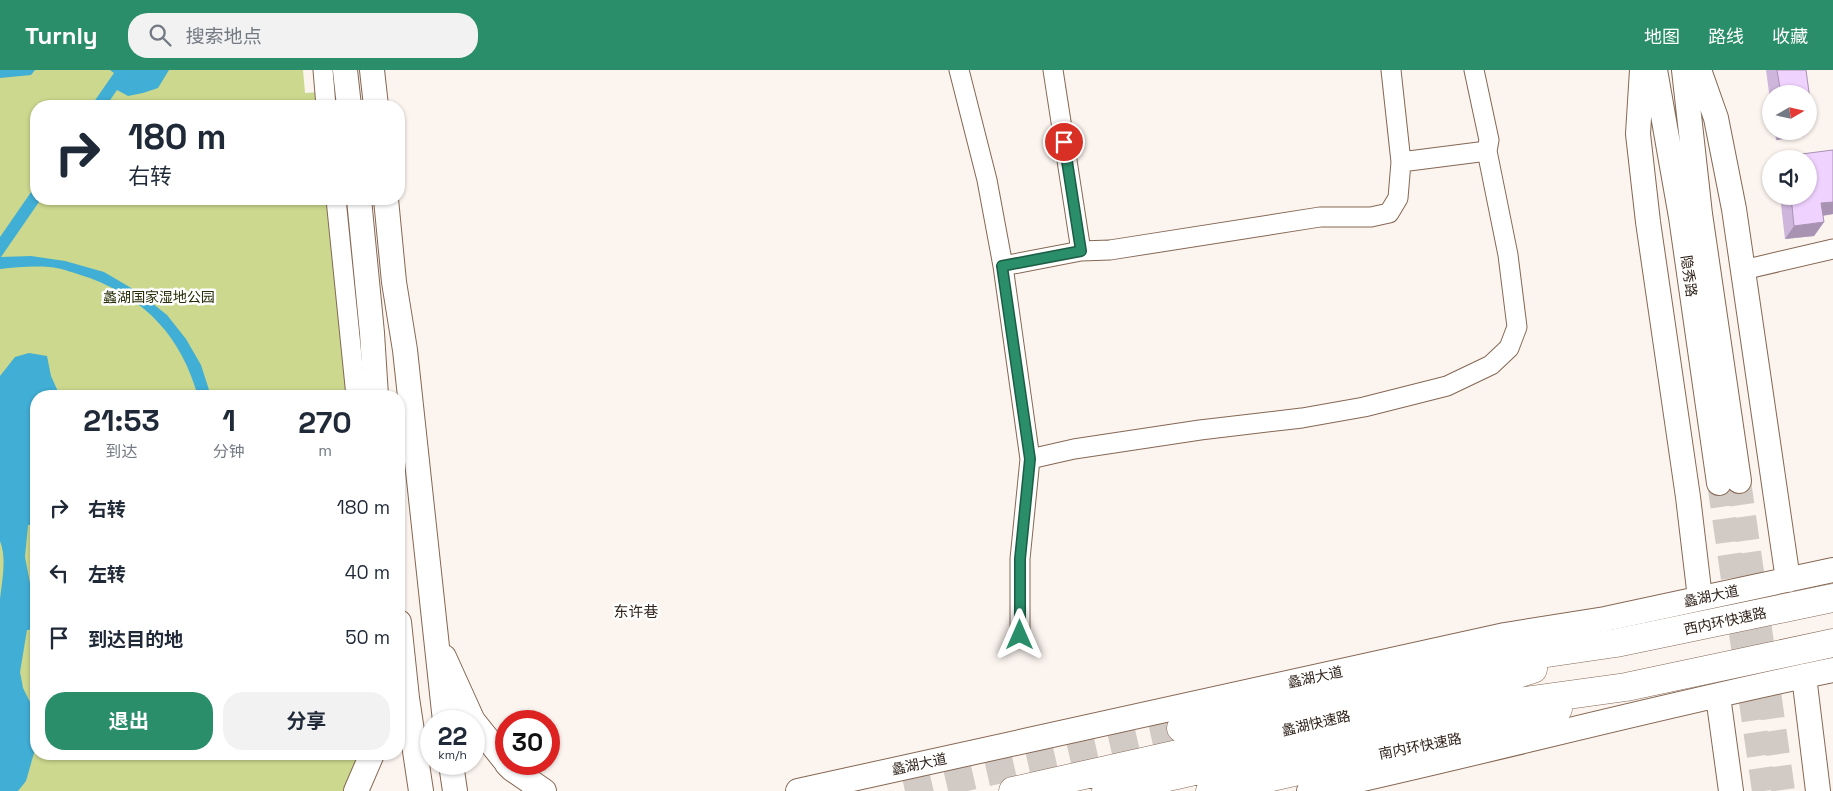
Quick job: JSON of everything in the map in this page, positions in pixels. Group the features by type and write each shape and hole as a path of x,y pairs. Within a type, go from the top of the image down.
{"highway":[{"name":"西内环快速路","path":"1616,643 1833,598"},
{"path":"1181,728 1472,664 1616,643"},
{"name":"蠡湖快速路","path":"1013,791 1476,687 1616,643"},
{"path":"1626,687 1833,643"},
{"name":"蠡湖快速路","path":"1106,791 1474,708 1626,687"},
{"name":"南内环快速路","path":"1210,791 1410,746 1480,735 1626,687"}],"main road":[{"path":"346,70 348,100"},
{"path":"372,70 375,100"},
{"path":"1642,70 1638,134 1648,222 1688,497 1700,598"},
{"name":"隐秀路","path":"1654,70 1729,482 1684,70"},
{"path":"1699,70 1716,118 1734,209 1788,580"},
{"path":"360,205 376,390"},
{"path":"387,205 394,282 405,350 444,710"},
{"name":"蠡湖大道","path":"798,791 1505,635 1605,619 1833,570"},
{"path":"435,637 468,710"},
{"path":"1309,791 1414,768 1632,714 1833,670"},
{"path":"1804,676 1818,791"},
{"path":"1718,696 1731,791"},
{"path":"405,699 421,791"},
{"path":"485,736 495,749"},
{"path":"356,791 369,760"},
{"path":"452,775 454,791"},
{"path":"521,775 544,791"}],"street":[{"path":"322,70 325,100"},
{"path":"959,70 987,180 1002,266 1030,459 1020,559 1020,635"},
{"path":"1053,70 1081,251"},
{"path":"1002,266 1081,251 1110,250 1320,217 1371,217 1389,213 1398,198 1401,162 1391,70"},
{"path":"1030,459 1074,449 1200,430 1302,418 1364,407 1447,386 1491,365 1510,348 1517,327 1508,255 1487,151 1489,140 1474,70"},
{"path":"1401,162 1487,151"},
{"path":"337,205 355,390"},
{"path":"1743,270 1833,250"}],"green space":[{"name":"蠡湖国家湿地公园","path":"0,70 303,70 305,93 319,92 320,100 30,100 30,205 333,205 356,390 30,390 30,760 361,760 343,791 0,791"}],"water":[{"path":"0,70 35,70 31,75 0,78"},
{"path":"110,70 169,70 158,88 128,96 117,90 110,100 95,100 114,73"},
{"path":"30,194 30,205 37,205 1,257 31,256 65,261 104,272 138,292 167,315 186,339 201,365 209,390 196,390 182,356 171,339 145,309 129,297 90,278 59,269 49,267 18,267 0,269 0,237"},
{"path":"29,353 47,356 51,376 57,390 30,390 30,525 28,525 25,557 30,584 30,630 27,630 20,672 23,688 30,702 30,760 32,760 26,781 18,791 0,791 0,599 4,562 0,541 0,376 15,357"}],"building":[{"path":"1777,70 1806,70 1808,85 1780,85"},
{"path":"1833,150 1833,202 1821,203 1824,222 1794,226 1792,205 1817,205 1817,152"}],"tunnel":[{"path":"1739,481 1783,791"},
{"path":"1719,483 1764,791"},
{"path":"905,791 1181,728"}],"district":[{"name":"东许巷","path":"636,611"}],"route":[{"path":"1020,635 1020,559 1030,459 1002,266 1081,251 1064,142"}]}
